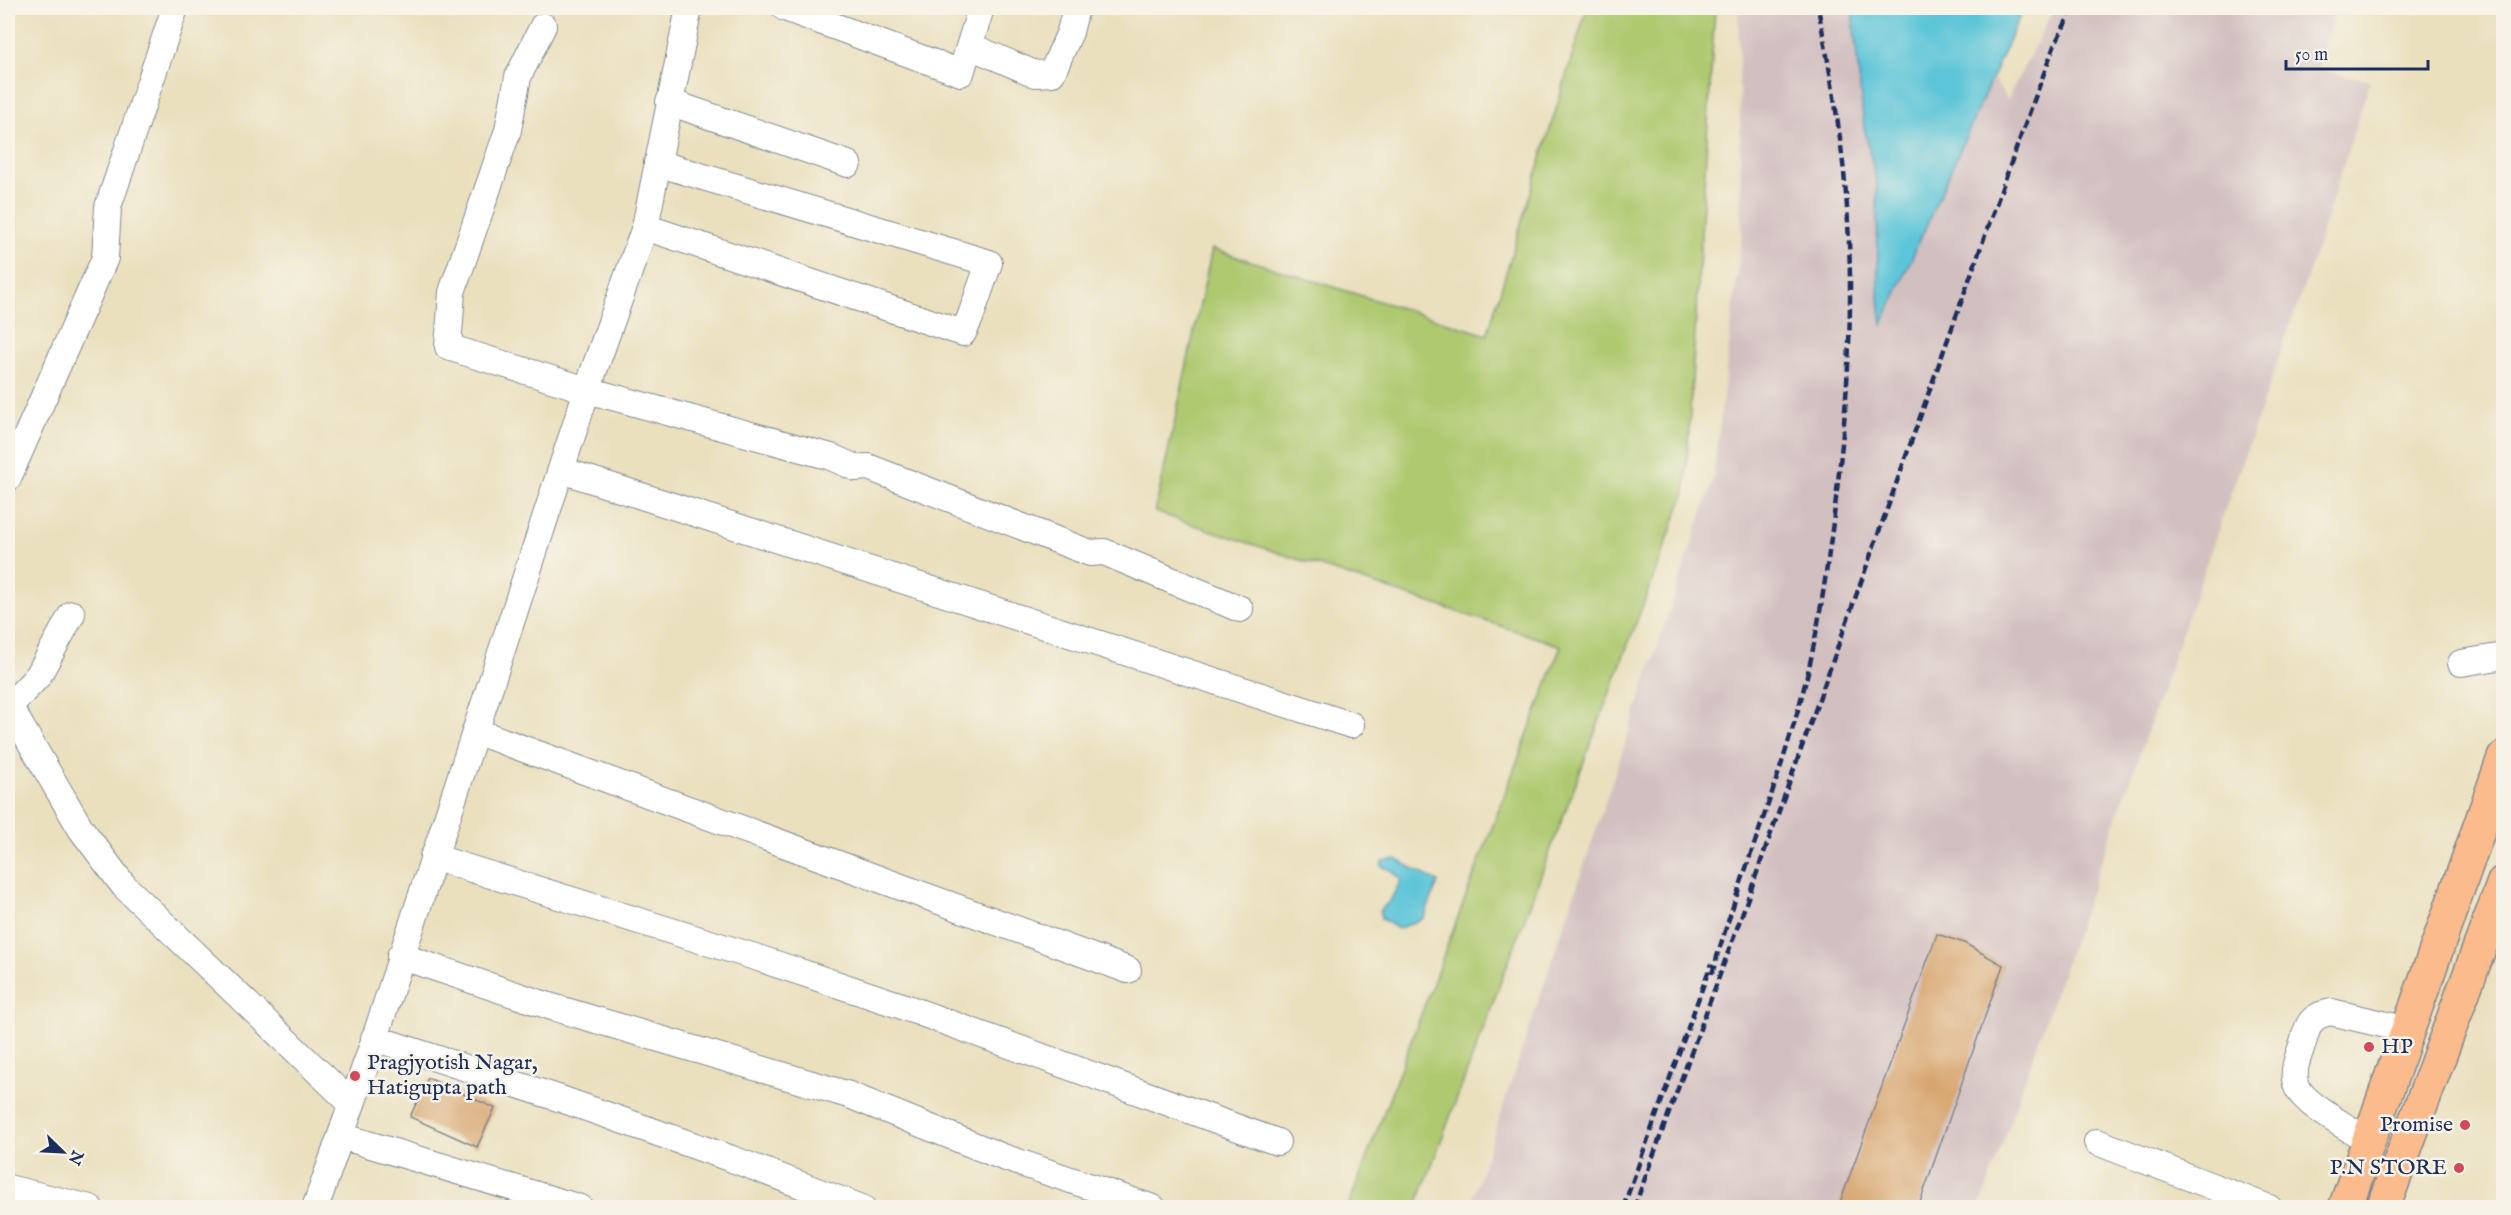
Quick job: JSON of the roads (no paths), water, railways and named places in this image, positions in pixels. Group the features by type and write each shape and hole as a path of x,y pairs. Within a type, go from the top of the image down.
{"main road":[{"path":"2345,1208 2504,758"},
{"path":"2383,1208 2504,882"}],"street":[{"path":"8,478 105,258 108,207 174,8"},
{"path":"315,1208 374,1038 587,390 655,230 666,166 669,102 689,8"},
{"path":"785,8 962,73 981,8"},
{"path":"970,46 1035,74 1052,73 1070,32 1076,8"},
{"path":"543,26 518,77 508,130 452,292 448,347 587,390 831,457 856,468 868,467 1090,553 1104,552 1240,609"},
{"path":"669,102 848,164"},
{"path":"655,230 963,333 989,263 666,166"},
{"path":"561,470 1351,724"},
{"path":"8,697 18,697 38,676 72,614"},
{"path":"2461,663 2504,656"},
{"path":"8,705 81,829 124,886 352,1104"},
{"path":"475,732 1128,970"},
{"path":"433,857 755,957 891,1002 1277,1142"},
{"path":"400,956 549,1006 849,1095 1003,1157 1153,1208"},
{"path":"2368,1141 2304,1098 2296,1086 2294,1069 2308,1025 2318,1014 2331,1012 2408,1030"},
{"path":"374,1038 569,1102 862,1208"},
{"path":"341,1136 580,1208"},
{"path":"2097,1142 2269,1208"},
{"path":"8,1188 90,1208"}],"water":[{"path":"1852,8 2023,8 1882,325 1878,287 1877,184 1864,127"},
{"path":"1396,859 1438,882 1424,918 1398,929 1381,918 1380,910 1390,901 1401,880 1393,871 1381,866 1383,861"}],"railway":[{"path":"1712,974 1787,748 1808,672 1823,594 1838,479 1848,370 1850,260 1840,142 1833,88 1818,8"},
{"path":"1634,1208 1740,920 2012,160 2054,46 2073,8"},
{"path":"1623,1208 1711,964"}],"place":[{"name":"HP","path":"2369,1047"},
{"name":"Pragjyotish Nagar, Hatigupta path","path":"355,1076"},
{"name":"Promise","path":"2465,1125"},
{"name":"P.N STORE","path":"2459,1168"}]}
